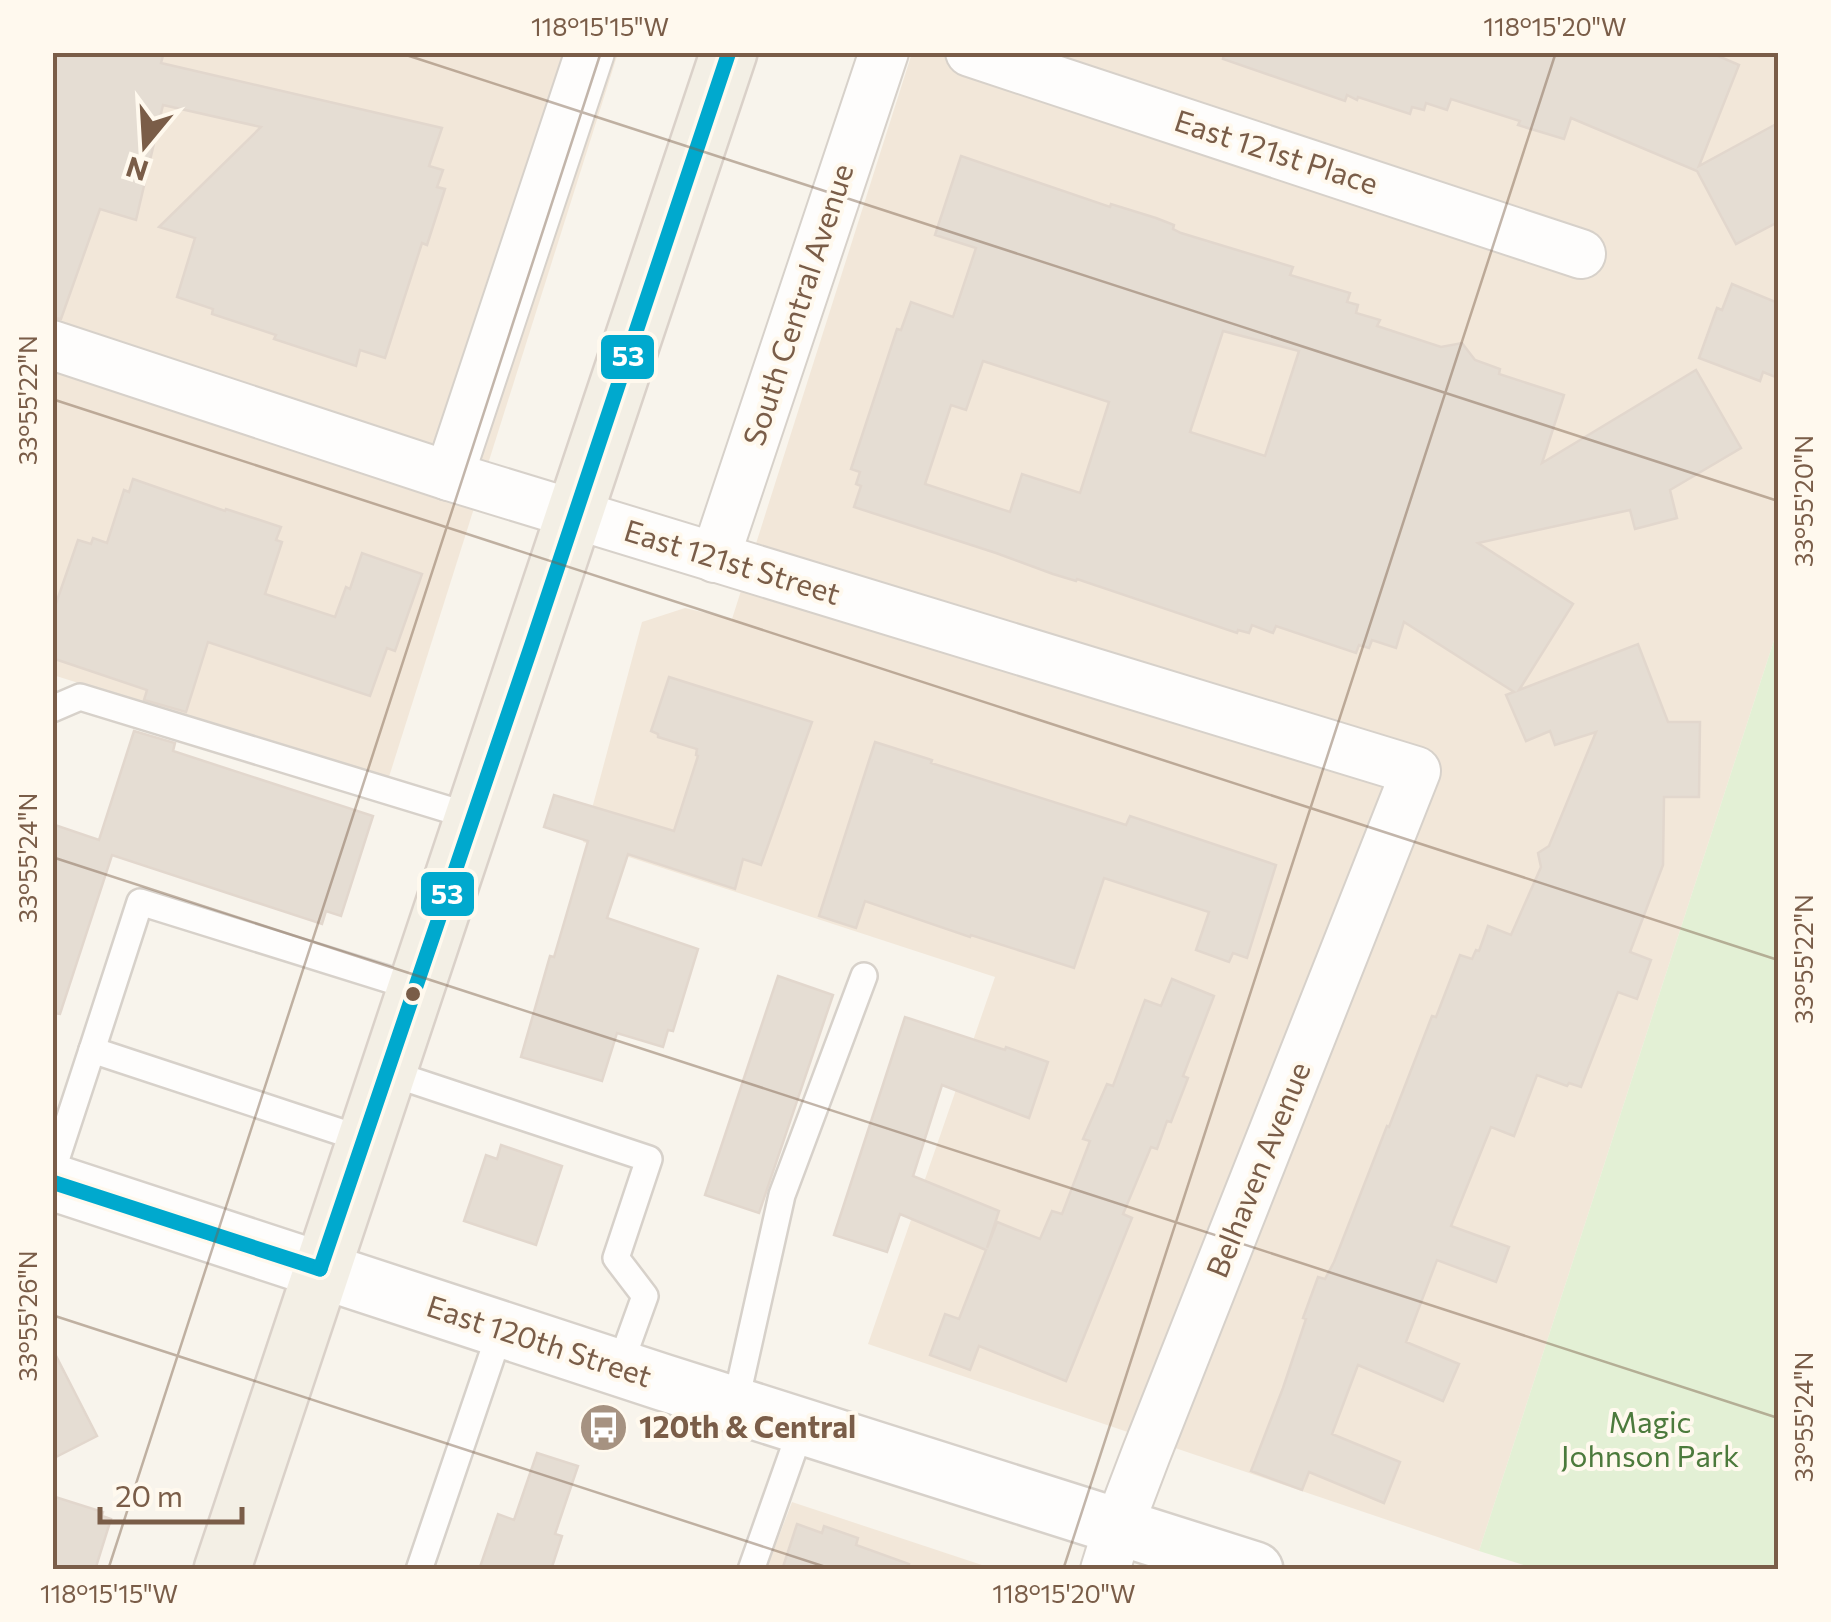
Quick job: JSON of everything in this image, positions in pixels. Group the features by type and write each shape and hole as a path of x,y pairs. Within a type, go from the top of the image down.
{"main road":[{"path":"222,1570 729,52"}],"street":[{"path":"449,476 590,52"},
{"name":"South Central Avenue","path":"715,558 884,52"},
{"name":"East 121st Place","path":"970,52 1581,254"},
{"name":"East 121st Street","path":"52,345 449,476 1416,771"},
{"name":"Belhaven Avenue","path":"1112,1547 1416,771"},
{"name":"East 120th Street","path":"52,1182 802,1426 1112,1547 1255,1570"}],"lane":[{"path":"52,710 80,697 473,817"},
{"path":"52,1172 140,902 416,988"},
{"path":"735,1405 782,1195 864,976"},
{"path":"92,1050 365,1140"},
{"path":"387,1072 649,1159 616,1258 645,1296 619,1368"},
{"path":"419,1570 501,1329"},
{"path":"751,1570 802,1426"}],"shaded area":[{"path":"53,53 618,53 388,780 53,675"},
{"path":"912,53 1778,53 1778,628 1479,1551 868,1344 995,977 583,842 642,622 685,608 732,619"},
{"path":"792,1502 994,1569 766,1570"}],"green space":[{"name":"Magic Johnson Park","path":"1778,628 1778,1569 1536,1569 1479,1551"}],"building":[{"path":"52,52 164,52 161,63 442,128 429,166 443,170 437,187 445,189 427,245 422,243 385,358 360,350 356,366 274,339 276,335 212,314 213,309 177,297 195,238 159,227 261,127 163,105 136,220 100,209 61,319 52,318"},
{"path":"1224,52 1709,52 1739,65 1699,166 1778,123 1778,222 1736,244 1697,171 1571,118 1564,139 1451,99 1447,110 1426,103 1424,110 1412,107 1410,114 1358,97 1357,100 1347,95 1345,101 1223,59"},
{"path":"961,156 1110,207 1111,204 1156,218 1174,225 1173,229 1181,233 1293,267 1290,275 1350,293 1347,302 1358,305 1356,313 1380,320 1377,326 1441,347 1462,343 1475,360 1500,369 1499,374 1564,395 1542,463 1696,370 1741,448 1670,490 1677,518 1635,529 1630,510 1478,543 1573,604 1519,690 1638,644 1668,722 1700,722 1699,797 1664,797 1663,865 1630,952 1651,960 1637,999 1618,992 1581,1087 1537,1075 1514,1136 1491,1127 1451,1226 1509,1247 1496,1282 1437,1260 1406,1342 1459,1364 1443,1401 1358,1365 1332,1434 1400,1462 1384,1503 1309,1472 1302,1490 1251,1471 1283,1388 1318,1277 1325,1279 1334,1262 1460,955 1472,959 1488,926 1511,935 1541,867 1538,853 1549,846 1596,732 1555,745 1550,731 1526,741 1506,695 1514,692 1404,622 1396,648 1372,640 1369,648 1359,645 1356,653 1276,626 1273,633 1252,625 1249,633 1237,633 854,507 861,486 856,484 860,472 851,469 897,329 901,330 911,302 953,317 976,248 935,235","holes":["1223,331 1299,351 1265,456 1190,432","983,361 1109,402 1080,493 1022,474 1010,512 925,484 951,405 966,410"]},
{"path":"1732,284 1778,303 1778,378 1763,372 1760,381 1699,358 1717,308 1722,310"},
{"path":"133,479 281,527 276,540 282,542 265,594 335,617 362,553 422,574 395,651 387,648 370,696 208,642 186,712 144,700 147,690 52,658 52,615 78,540 91,544 93,538 107,543 124,490 129,492"},
{"path":"669,677 812,722 761,865 743,859 735,889 628,854 607,918 698,949 673,1031 668,1030 663,1047 617,1033 602,1081 521,1057 588,841 544,827 554,795 674,831 698,756 697,749 658,737 651,731"},
{"path":"134,731 175,743 173,751 373,816 341,916 326,911 322,924 112,855 60,1014 52,1013 52,824 99,840"},
{"path":"875,742 1126,825 1130,816 1276,865 1247,958 1233,953 1229,962 1196,950 1209,912 1104,878 1074,968 865,901 856,928 819,916"},
{"path":"778,976 833,995 759,1213 705,1195"},
{"path":"1172,979 1214,996 1183,1076 1188,1078 1171,1122 1167,1121 1157,1149 1151,1147 1123,1214 1132,1218 1066,1381 979,1346 970,1370 930,1355 945,1314 959,1319 986,1250 900,1214 887,1252 834,1235 905,1017 1048,1062 1029,1118 942,1085 913,1176 999,1211 987,1248 997,1222 1040,1239 1052,1211 1062,1214 1090,1141 1083,1139 1107,1084 1113,1086 1145,1000 1161,1006"},
{"path":"501,1145 562,1166 536,1245 464,1221 486,1155 497,1159"},
{"path":"52,1348 97,1436 52,1459"},
{"path":"537,1453 578,1466 555,1534 562,1536 551,1570 479,1570 498,1514 514,1520"},
{"path":"52,1496 103,1512 102,1516 111,1519 95,1570 52,1570"},
{"path":"797,1524 822,1533 824,1526 858,1538 856,1545 909,1564 908,1570 782,1570"}],"transit line":[{"name":"53","path":"320,1269 729,52"},
{"name":"53","path":"52,1182 320,1269"}],"place":[{"name":"120th & Central","path":"604,1428"}]}
